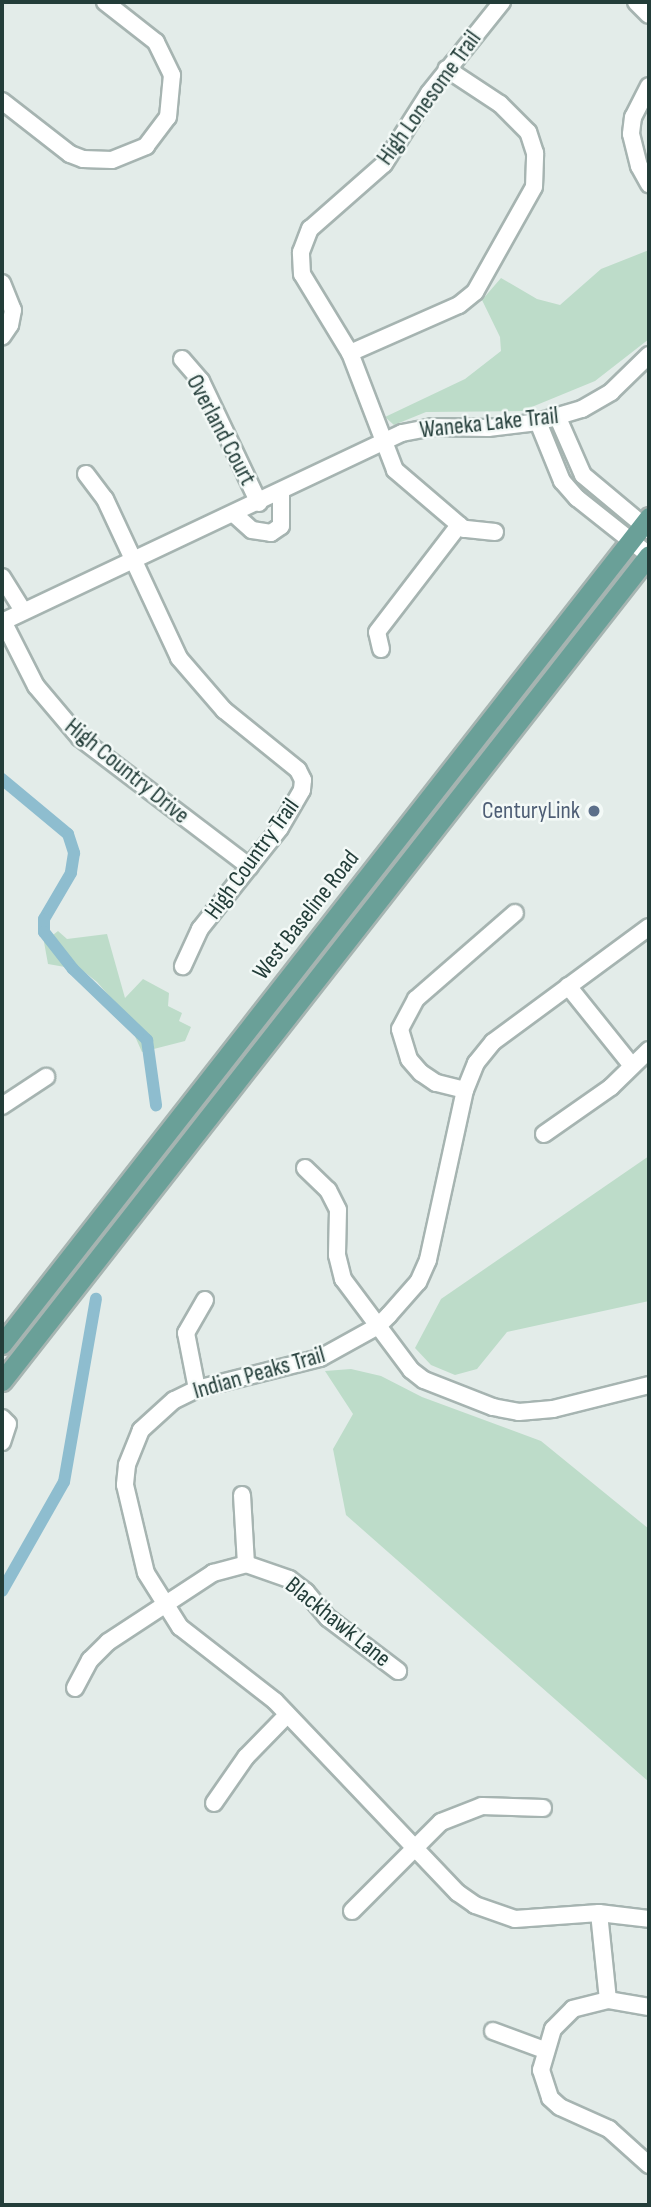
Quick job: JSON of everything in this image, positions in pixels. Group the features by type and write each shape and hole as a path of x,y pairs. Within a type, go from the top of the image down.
{"main road":[{"name":"West Baseline Road","path":"2,1344 630,541 647,524"},
{"name":"West Baseline Road","path":"2,1381 649,555"}],"street":[{"path":"2,101 70,154 83,159 120,159 151,141 168,117 174,96 167,60 156,42 105,2"},
{"name":"High Lonesome Trail","path":"458,525 410,486 383,446 350,353 302,274 301,252 310,229 384,164 447,69 502,2"},
{"path":"636,2 649,15"},
{"path":"350,353 459,305 475,292 534,187 535,153 528,132 500,104 447,69"},
{"path":"649,86 633,117 631,134 639,166 649,184"},
{"path":"2,283 13,310 10,325 2,337"},
{"name":"Waneka Lake Trail","path":"3,621 383,446 402,433 432,426 488,428 558,418 611,392 649,355"},
{"name":"Overland Court","path":"182,359 201,382 259,503"},
{"path":"558,418 583,475 647,524"},
{"path":"538,422 562,481 576,498 649,555"},
{"path":"86,474 105,499 134,559"},
{"path":"234,513 252,530 271,533 281,526 281,493"},
{"path":"381,649 377,632 458,525 495,532"},
{"name":"High Country Trail","path":"134,559 179,658 200,686 298,770 303,780 302,790 280,828 200,929 183,966"},
{"path":"2,577 23,611"},
{"name":"High Country Drive","path":"3,621 36,686 80,738 250,867"},
{"path":"465,1090 436,1083 421,1073 409,1059 400,1029 416,999 515,913"},
{"name":"Indian Peaks Trail","path":"649,927 493,1042 465,1090 428,1260 418,1282 378,1326 320,1358 197,1389 153,1415 132,1447 125,1485 146,1573 163,1605 191,1637 287,1715 457,1893 494,1914 536,1920 599,1913 649,1919"},
{"path":"568,986 632,1066"},
{"path":"544,1134 611,1087 649,1050"},
{"path":"2,1106 46,1077"},
{"path":"305,1168 328,1190 338,1210 337,1255 343,1279 411,1370 424,1380 493,1407 519,1412 553,1409 649,1384"},
{"path":"197,1389 186,1333 205,1300"},
{"path":"2,1418 8,1424 2,1441"},
{"path":"75,1688 90,1660 108,1642 214,1573 246,1564 242,1495"},
{"name":"Blackhawk Lane","path":"246,1564 289,1579 328,1618 398,1671"},
{"path":"214,1803 246,1758 287,1715"},
{"path":"352,1911 413,1847 461,1811 493,1805 544,1808"},
{"path":"599,1913 608,2000"},
{"path":"649,2007 608,2000 573,2009 560,2018 544,2050 541,2070 550,2098 609,2129 649,2165"},
{"path":"493,2031 544,2050"}],"green space":[{"path":"649,250 649,339 595,381 522,411 426,412 394,425 385,417 465,379 501,351 500,337 482,300 501,278 537,299 560,305 601,269"},
{"path":"58,931 67,939 107,934 125,998 143,979 169,993 168,1006 182,1013 179,1021 191,1027 185,1041 142,1052 125,1014 97,982 82,970 48,964 44,942"},
{"path":"649,1156 649,1301 507,1332 477,1369 455,1375 431,1365 415,1348 441,1299"},
{"path":"351,1369 381,1376 422,1397 541,1441 649,1529 649,1782 346,1515 333,1449 353,1414 325,1371"}],"waterway":[{"path":"2,779 68,834 74,853 71,873 44,919 44,932 73,969 147,1040 156,1105"},
{"path":"2,1591 64,1482 96,1299"}],"place":[{"name":"CenturyLink","path":"594,811"}]}
